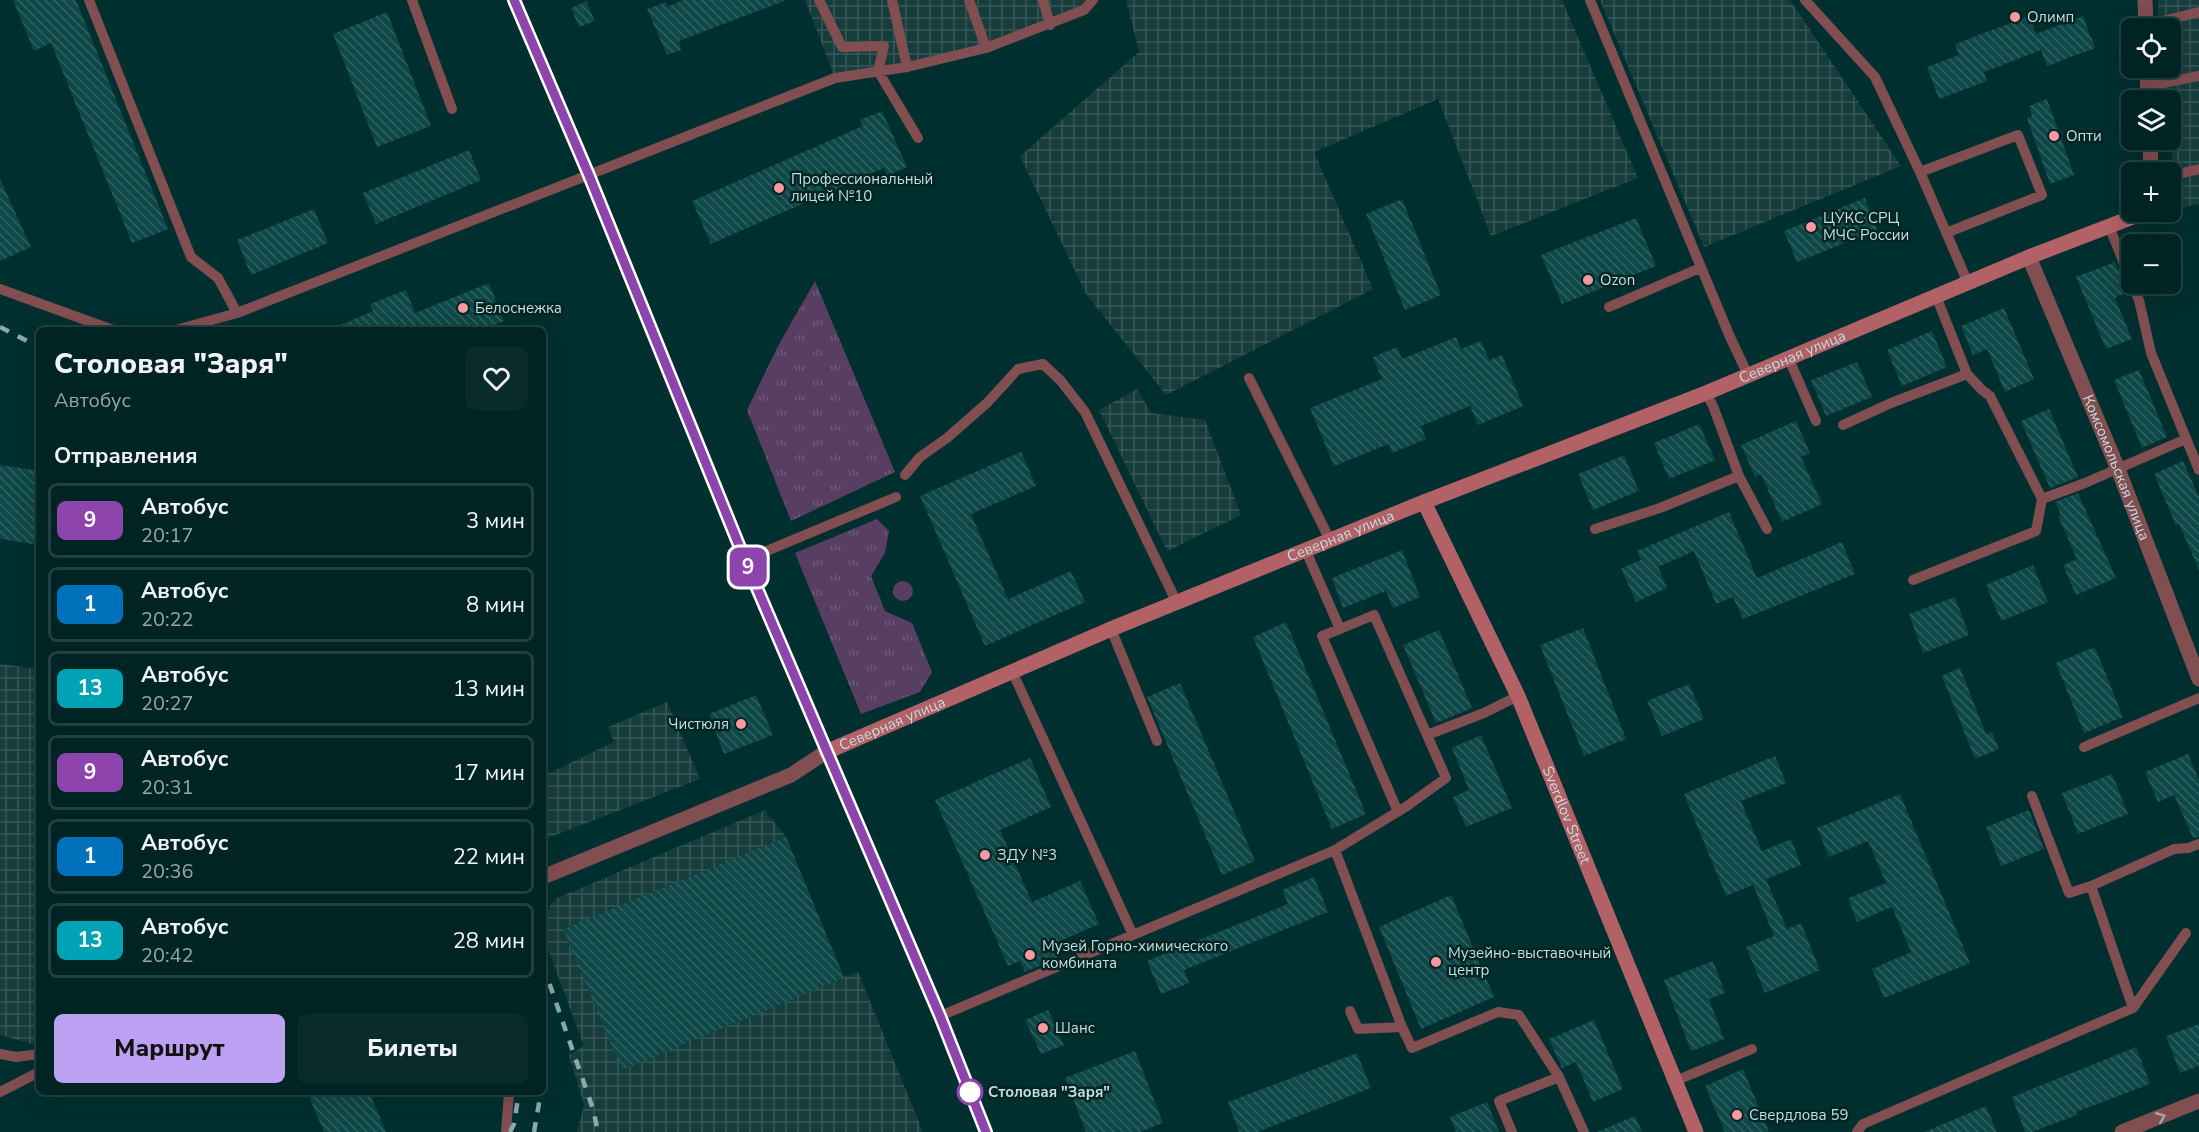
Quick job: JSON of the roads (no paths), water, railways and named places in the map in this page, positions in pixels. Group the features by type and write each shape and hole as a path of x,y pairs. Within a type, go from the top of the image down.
{"street":[{"path":"2145,0 2146,18"},
{"name":"Северная улица","path":"546,876 791,775 826,752 1112,629 1424,502 1707,393 2029,257 2121,221"},
{"name":"Комсомольская улица","path":"2029,257 2118,469 2199,679"},
{"name":"Sverdlov Street","path":"1424,502 1518,696 1696,1132"},
{"path":"2122,1132 2199,1101"}],"lane":[{"path":"89,0 190,257 218,278 237,312"},
{"path":"412,0 452,109"},
{"path":"819,0 842,47 884,46 878,71 918,138"},
{"path":"892,0 907,67"},
{"path":"969,0 986,48"},
{"path":"1043,0 1050,25"},
{"path":"186,327 237,312 835,78 907,67 986,48 1084,10 1093,0"},
{"path":"1590,0 1700,268 1748,375"},
{"path":"1805,0 1875,77 1920,172 1968,283"},
{"path":"2178,18 2199,12"},
{"path":"2157,90 2199,76"},
{"path":"1920,172 2018,135 2042,195 1946,232"},
{"path":"2181,173 2199,169"},
{"path":"2109,226 2121,256"},
{"path":"1609,307 1700,268"},
{"path":"0,289 105,327"},
{"path":"2137,294 2151,353 2199,470"},
{"path":"1913,580 2036,531 2042,499 1990,396 1967,374 1936,296"},
{"path":"1788,357 1816,421"},
{"path":"905,475 920,457 947,438 987,403 1018,369 1043,364 1061,381 1085,412 1177,603"},
{"path":"1843,425 1891,403 1967,374"},
{"path":"1249,378 1330,540"},
{"path":"1707,393 1739,476 1767,529"},
{"path":"2042,499 2186,440"},
{"path":"1595,529 1660,508 1739,476"},
{"path":"745,560 896,497"},
{"path":"1306,551 1340,629"},
{"path":"940,1016 1335,850 1398,812 1446,778 1374,615 1322,636 1398,812"},
{"path":"1112,629 1156,741"},
{"path":"1012,671 1133,935"},
{"path":"1427,735 1484,714 1518,696"},
{"path":"2084,747 2199,698"},
{"path":"2032,796 2069,893 2091,886 2174,849 2199,844"},
{"path":"1335,850 1412,1048 1498,1012 1519,1015 1559,1077 1584,1132"},
{"path":"2091,886 2133,1008"},
{"path":"1857,1132 1863,1124 2133,1008 2186,933"},
{"path":"1350,1011 1358,1029 1402,1027"},
{"path":"1675,1081 1752,1049"},
{"path":"0,1054 16,1057 36,1054"},
{"path":"0,1092 36,1074"},
{"path":"1512,1132 1499,1101 1559,1077"},
{"path":"506,1132 509,1095"}],"railway":[{"path":"0,327 36,345"},
{"path":"546,974 593,1109 598,1132"},
{"path":"510,1132 514,1124 519,1095"},
{"path":"534,1132 540,1095"}],"place":[{"name":"Олимп","path":"2015,17"},
{"name":"Опти","path":"2054,136"},
{"name":"Профессиональный лицей №10","path":"779,188"},
{"name":"ЦУКС СРЦ МЧС России","path":"1811,227"},
{"name":"Ozon","path":"1588,280"},
{"name":"Белоснежка","path":"463,308"},
{"name":"Чистюля","path":"741,724"},
{"name":"ЗДУ №3","path":"985,855"},
{"name":"Музей Горно-химического комбината","path":"1030,955"},
{"name":"Музейно-выставочный центр","path":"1436,962"},
{"name":"Шанс","path":"1043,1028"},
{"name":"Столовая \"Заря\"","path":"970,1092"},
{"name":"Свердлова 59","path":"1737,1115"}]}
